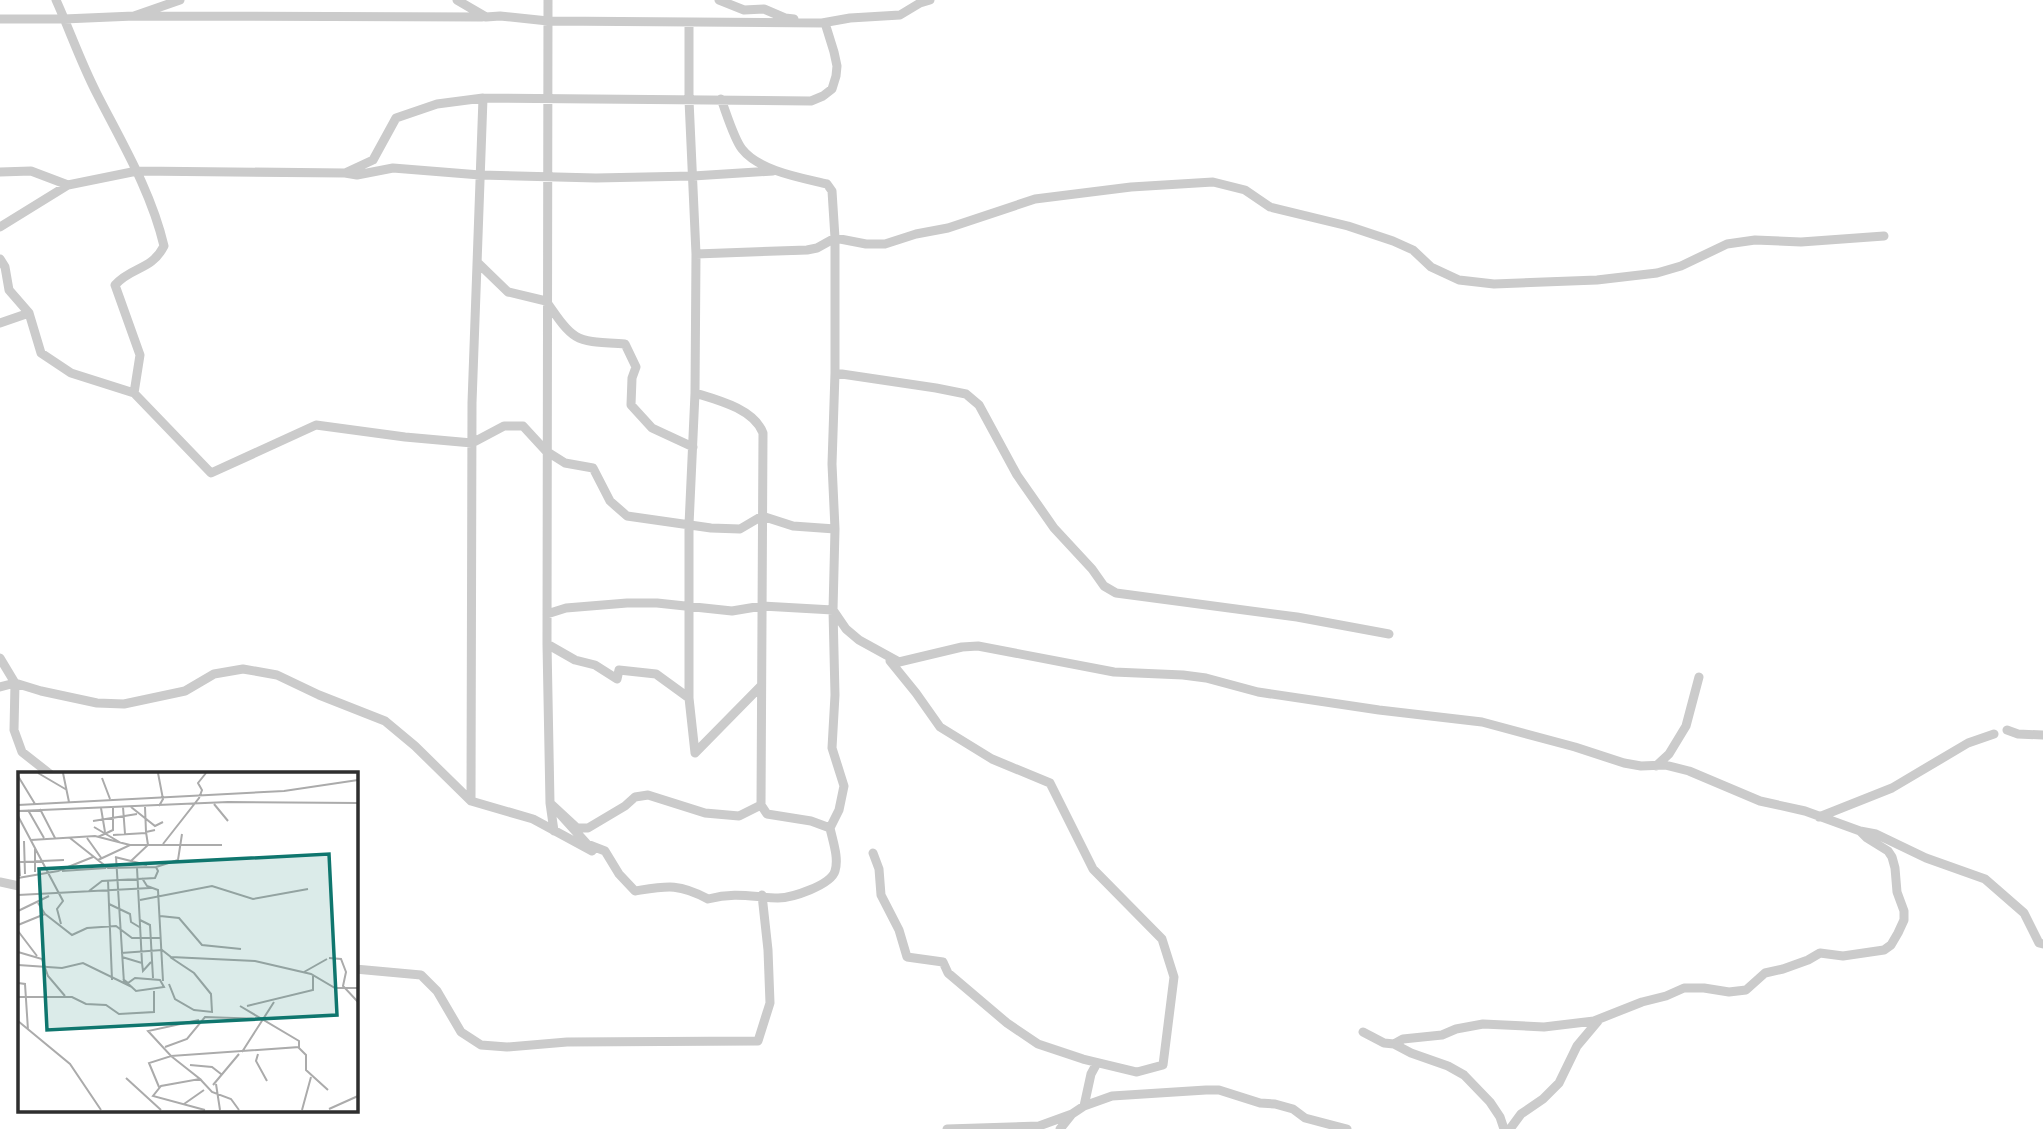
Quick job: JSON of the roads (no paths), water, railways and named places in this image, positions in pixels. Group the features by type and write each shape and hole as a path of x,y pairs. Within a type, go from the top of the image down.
{"street":[{"path":"56,0 95,91 137,171 160,228 164,246 158,257 144,267 124,275 115,285 140,355 134,393"},
{"path":"134,16 180,0"},
{"path":"457,0 486,17"},
{"path":"548,0 547,644 550,803 554,831"},
{"path":"719,0 744,10 764,9 785,18 825,23"},
{"path":"0,19 134,16 500,16 548,21 825,23 850,18 900,15 930,0"},
{"path":"689,23 689,100 696,254 695,393 689,525 689,698 695,753 761,686"},
{"path":"345,173 373,160 396,118 437,104 483,97 811,101 832,89 836,76 837,66 825,23"},
{"path":"471,801 472,443 483,97"},
{"path":"550,803 587,844 605,851 635,891 673,886 693,891 708,899 726,895 781,898 815,889 830,880 835,873 836,852 831,828 839,810 844,786 832,748 835,695 835,529 832,464 835,238 830,187 775,170 751,158 741,149 721,99"},
{"path":"0,227 68,185 137,171 345,173 357,176 393,168 547,177 693,176 775,170"},
{"path":"0,172 31,171 68,185"},
{"path":"696,254 807,250 817,248 835,238 866,244 885,244 948,228 1035,199 1131,187 1213,183 1245,190 1270,206 1348,226 1393,241 1413,250 1431,267 1460,280 1494,284 1597,280 1657,273 1681,266 1727,244 1755,240 1801,242 1884,236"},
{"path":"0,259 5,268 9,290 29,313 41,353 71,373 134,393 211,473 316,425 472,443 504,426 523,426 546,451 565,463 593,468 610,501 627,516 740,529 762,516 793,526 835,529"},
{"path":"477,262 508,292 546,301 568,332 585,342 625,344 636,367 632,378 631,405 652,428 693,447"},
{"path":"0,323 29,313"},
{"path":"835,373 966,394 979,405 1017,475 1054,528 1093,569 1104,586 1116,593 1297,617 1389,634"},
{"path":"695,393 738,409 760,424 764,443 761,805 767,814 811,821 831,828"},
{"path":"547,614 592,604 657,603 732,611 762,606 833,610"},
{"path":"833,610 846,629 859,640 899,662 962,647 978,646 1114,672 1206,678 1258,692 1482,722 1624,763 1641,766 1665,765 1689,771 1760,801 1805,811 1876,834 1926,858 1985,879 2024,913 2039,943 2043,944"},
{"path":"547,644 575,660 595,665 617,679 619,670 656,674 689,698"},
{"path":"873,853 879,869 881,895 899,930 907,957 943,962 948,974 1007,1023 1038,1044 1097,1063 1137,1072 1163,1065 1174,977 1162,939 1093,869 1050,783 992,760 940,727 905,677 887,657"},
{"path":"0,658 15,683 14,730 22,752 47,772"},
{"path":"0,687 15,683 97,703 124,704 185,691 214,674 243,669 278,675 319,695 385,721 415,746 471,801 533,819 610,859"},
{"path":"1656,766 1669,754 1686,726 1699,677"},
{"path":"2007,730 2018,734 2043,735"},
{"path":"1819,817 1892,788 1968,743 1994,734"},
{"path":"550,803 577,828 588,828 635,797 648,795 705,813 739,816 761,805"},
{"path":"1394,1044 1403,1039 1442,1035 1456,1029 1483,1024 1544,1027 1576,1024 1600,1019 1684,988 1728,992 1746,990 1765,973 1808,960 1820,953 1843,956 1884,950 1891,945 1904,920 1904,911 1897,892 1895,868 1888,851 1860,831"},
{"path":"0,882 18,886"},
{"path":"357,969 421,975 437,991 461,1032 481,1045 506,1047 567,1042 758,1041 770,1003 762,895"},
{"path":"1510,1129 1521,1114 1543,1099 1559,1083 1577,1046 1600,1019"},
{"path":"1363,1032 1464,1075 1490,1102 1504,1129"},
{"path":"1084,1106 1091,1074 1097,1063"},
{"path":"947,1129 1039,1126 1112,1096 1219,1090 1260,1103 1293,1109 1305,1118 1347,1129"},
{"path":"1060,1129 1072,1114"}]}
